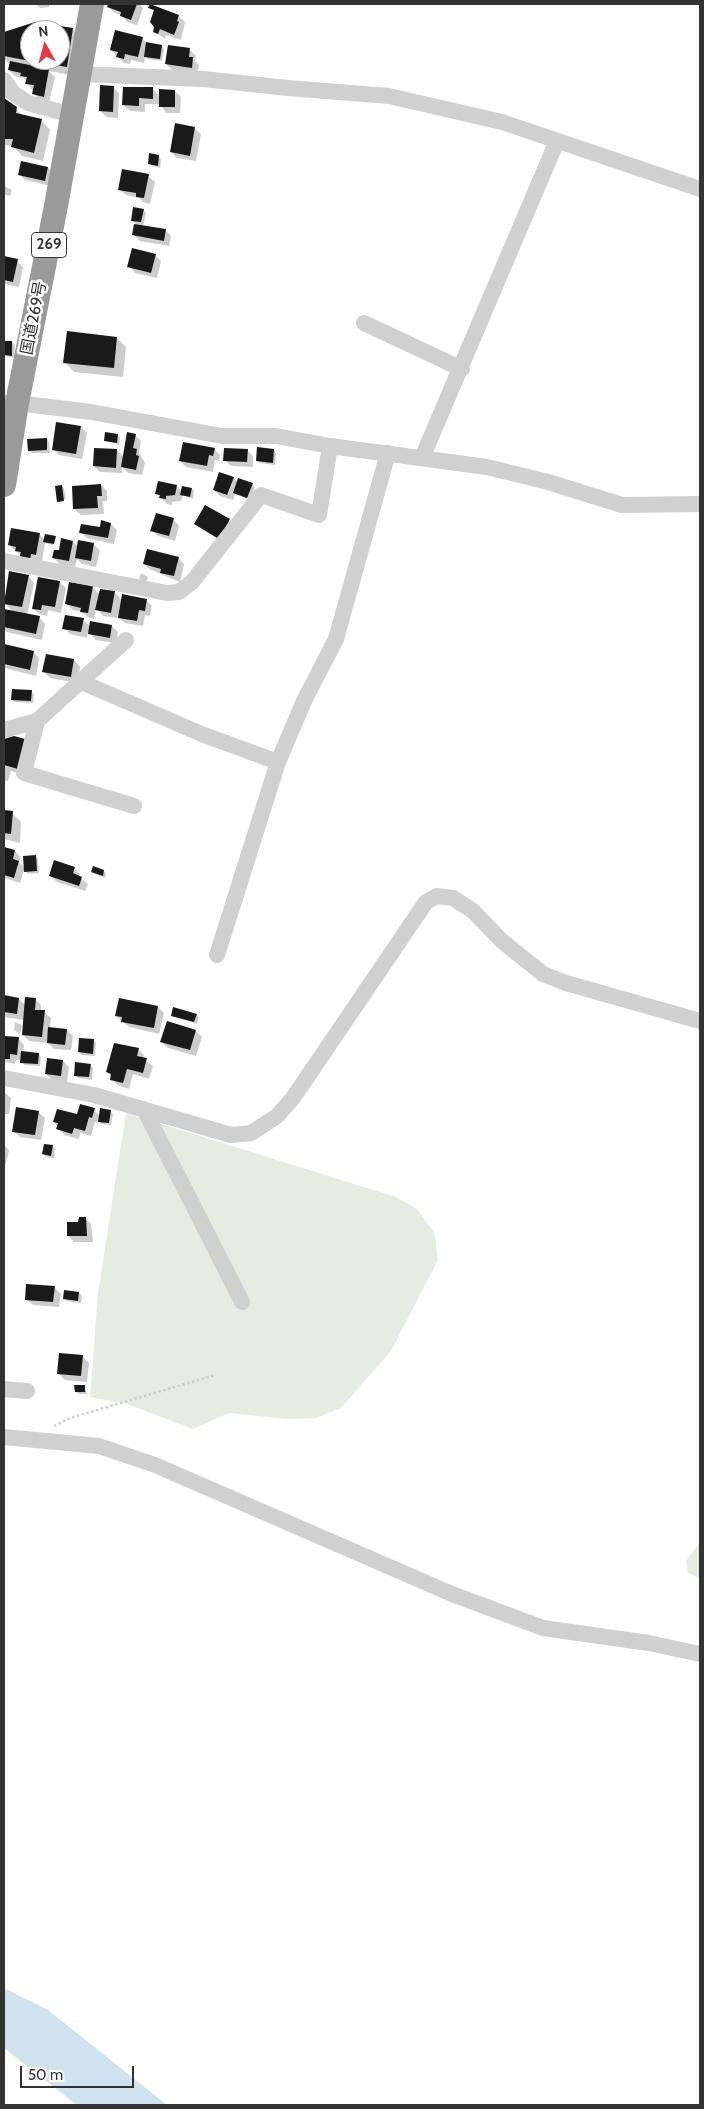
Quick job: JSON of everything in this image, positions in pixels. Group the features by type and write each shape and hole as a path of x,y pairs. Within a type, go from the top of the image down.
{"highway":[{"name":"国道269号","path":"4,485 10,403 72,115 92,4"}],"street":[{"path":"79,74 203,79 389,96 502,122 700,189"},
{"path":"4,80 12,92 28,103 72,115"},
{"path":"422,458 462,369 557,140"},
{"path":"364,323 462,369"},
{"path":"10,403 91,412 222,436 276,436 330,446 487,467 548,482 622,505 700,504"},
{"path":"4,561 167,593 179,592 192,582 261,494 320,515 330,446"},
{"path":"217,955 278,762 304,700 336,639 388,453"},
{"path":"4,730 37,721 126,640"},
{"path":"79,681 204,735 278,762"},
{"path":"37,721 24,773 134,806"},
{"path":"4,1078 94,1095 232,1135 252,1133 277,1116 293,1098 426,902 437,896 453,898 474,911 502,941 543,974 566,983 700,1021"},
{"path":"144,1109 242,1302"},
{"path":"4,1389 27,1391"},
{"path":"4,1437 31,1438 99,1446 155,1465 490,1609 543,1628 648,1643 700,1654"}],"path":[{"path":"31,1438 70,1418 215,1375"}],"shaded area":[{"path":"126,1113 396,1197 417,1209 435,1234 438,1260 391,1351 341,1408 316,1418 286,1419 229,1413 193,1429 127,1404 90,1397 98,1293"},
{"path":"700,1542 700,1578 688,1573 686,1561"}],"water":[{"path":"4,1988 48,2010 167,2105 77,2105 4,2048"}],"building":[{"path":"108,4 137,4 131,20 120,16 121,12 107,7"},
{"path":"150,4 179,15 177,21 179,22 174,35 160,29 158,34 153,32 154,27 150,22 154,10 148,8"},
{"path":"20,27 20,59 4,56 4,32"},
{"path":"70,28 73,28 70,48"},
{"path":"115,30 143,37 138,57 125,54 124,59 116,57 118,52 110,50"},
{"path":"146,42 162,45 160,59 144,57"},
{"path":"168,45 190,48 189,57 193,57 192,68 165,64"},
{"path":"10,61 20,63 20,70 49,70 44,97 32,94 34,85 25,84 27,77 20,76 21,73 8,70"},
{"path":"100,85 114,86 113,112 99,111"},
{"path":"123,87 153,87 153,99 139,98 139,106 122,105"},
{"path":"159,89 175,90 175,107 159,107"},
{"path":"4,98 17,107 16,113 42,119 34,153 11,147 13,139 4,139"},
{"path":"175,123 195,127 190,156 170,152"},
{"path":"149,153 159,155 158,166 148,164"},
{"path":"21,161 48,167 45,181 18,175"},
{"path":"122,169 149,174 144,198 136,197 136,193 118,190"},
{"path":"133,207 144,209 141,222 131,221"},
{"path":"134,224 166,229 164,241 132,235"},
{"path":"132,248 156,254 151,273 127,267"},
{"path":"4,256 18,259 13,282 4,280"},
{"path":"67,331 117,337 114,368 63,363"},
{"path":"4,341 12,341 12,356 4,355"},
{"path":"56,422 81,426 76,454 52,450"},
{"path":"105,432 118,434 117,443 104,441"},
{"path":"127,432 136,434 133,448 137,449 136,455 139,456 136,470 121,467"},
{"path":"47,438 47,450 28,451 27,439"},
{"path":"183,442 215,448 213,456 209,455 207,466 179,461"},
{"path":"257,447 274,449 273,463 256,461"},
{"path":"94,448 117,449 116,468 93,466"},
{"path":"224,448 248,449 247,462 223,461"},
{"path":"219,472 234,477 227,495 213,490"},
{"path":"238,478 253,483 247,498 233,493"},
{"path":"158,481 177,485 175,495 166,496 166,499 159,498 160,495 155,494"},
{"path":"101,484 102,496 97,496 98,508 73,509 72,486"},
{"path":"62,485 64,501 57,502 55,486"},
{"path":"182,486 192,488 190,497 180,495"},
{"path":"205,505 230,519 219,539 194,524"},
{"path":"156,513 174,518 169,536 150,531"},
{"path":"101,520 111,523 108,538 79,533 81,524 100,527"},
{"path":"11,528 40,533 36,555 31,554 30,560 19,558 21,552 15,551 16,547 8,545"},
{"path":"45,534 56,536 54,544 43,542"},
{"path":"61,538 73,541 69,561 52,558 54,550 59,550"},
{"path":"78,540 94,543 91,561 75,558"},
{"path":"147,549 179,557 174,576 160,573 161,569 143,564"},
{"path":"9,571 29,575 22,607 4,604"},
{"path":"38,577 60,581 55,607 42,605 41,610 32,609"},
{"path":"69,582 93,586 88,613 80,612 81,608 65,604"},
{"path":"100,589 115,591 111,613 95,610"},
{"path":"122,594 147,599 145,611 139,610 137,621 118,618"},
{"path":"4,609 40,616 36,634 4,627"},
{"path":"65,615 84,618 81,632 62,629"},
{"path":"90,621 112,625 110,638 88,634"},
{"path":"4,644 34,651 30,670 4,664"},
{"path":"46,654 74,659 71,677 42,672"},
{"path":"12,689 32,690 31,701 11,700"},
{"path":"14,736 25,739 18,769 4,765 4,739"},
{"path":"4,810 13,811 11,834 4,833"},
{"path":"4,847 15,850 13,859 19,861 14,878 4,875"},
{"path":"36,855 37,871 24,872 23,856"},
{"path":"54,860 75,867 73,873 82,877 79,886 49,876"},
{"path":"93,866 104,870 103,876 91,872"},
{"path":"4,995 19,998 17,1014 4,1012"},
{"path":"25,997 36,998 35,1010 45,1010 42,1037 22,1035"},
{"path":"119,998 158,1006 154,1028 121,1022 122,1017 115,1016"},
{"path":"173,1007 197,1014 194,1022 171,1016"},
{"path":"167,1021 196,1030 190,1050 160,1042"},
{"path":"48,1027 67,1029 65,1045 47,1043"},
{"path":"4,1036 19,1037 17,1055 10,1054 10,1059 4,1059"},
{"path":"79,1038 94,1039 93,1054 78,1052"},
{"path":"114,1043 139,1048 137,1056 147,1058 143,1073 127,1069 123,1083 110,1080 111,1074 106,1072"},
{"path":"21,1051 39,1053 38,1064 20,1063"},
{"path":"47,1058 63,1060 61,1076 45,1074"},
{"path":"75,1062 91,1064 89,1077 74,1076"},
{"path":"80,1104 95,1108 92,1118 89,1117 85,1131 74,1128 72,1134 56,1129 58,1123 53,1122 57,1109 77,1114"},
{"path":"16,1107 39,1111 35,1135 12,1132"},
{"path":"100,1108 111,1110 109,1123 98,1122"},
{"path":"44,1144 53,1145 51,1156 42,1154"},
{"path":"79,1217 86,1217 87,1236 67,1236 67,1222 78,1222"},
{"path":"26,1284 55,1286 53,1302 25,1300"},
{"path":"64,1290 79,1292 78,1301 63,1299"},
{"path":"59,1353 83,1355 81,1376 57,1374"},
{"path":"74,1385 85,1385 85,1392 75,1392"}]}
